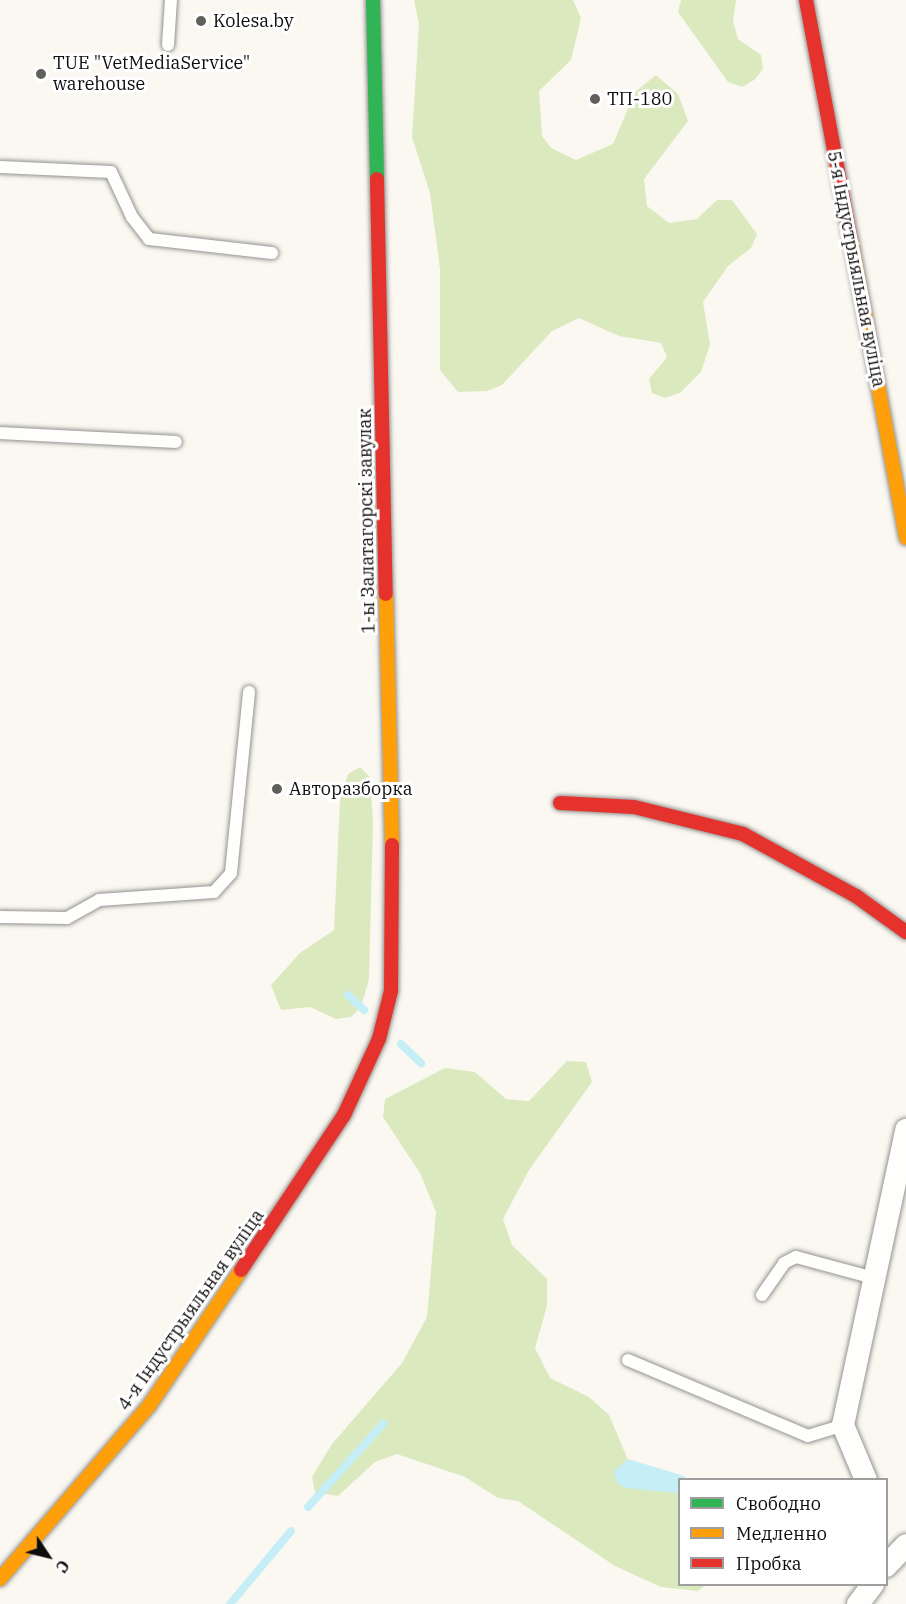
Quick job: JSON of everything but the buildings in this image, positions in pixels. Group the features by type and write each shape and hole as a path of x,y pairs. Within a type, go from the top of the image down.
{"street":[{"name":"1-ы Залатагорскі завулак","path":"372,0 393,890 391,991 379,1039"},
{"name":"5-я Індустрыяльная вуліца","path":"806,0 906,538"},
{"path":"560,803 634,807 743,834 856,896 906,932"},
{"name":"4-я Індустрыяльная вуліца","path":"0,1579 149,1406 344,1114 379,1039"},
{"path":"866,1478 843,1425 906,1130"},
{"path":"888,1562 906,1545"},
{"path":"858,1604 872,1586"}],"lane":[{"path":"168,45 171,0"},
{"path":"0,167 111,172 132,217 149,239 272,253"},
{"path":"0,433 176,441"},
{"path":"0,917 67,918 99,900 214,891 231,873 249,692"},
{"path":"762,1295 784,1263 796,1257 874,1278"},
{"path":"628,1360 808,1436 843,1425"}],"green space":[{"path":"414,0 573,0 581,18 571,60 539,91 542,136 551,148 576,160 613,144 635,92 656,75 678,94 688,121 644,179 647,206 669,223 697,219 717,200 732,200 757,234 751,248 728,266 703,302 710,345 701,372 680,393 665,398 652,393 649,379 667,357 661,343 619,336 579,318 552,331 502,385 487,391 458,392 440,370 440,269 430,193 412,137 419,24"},
{"path":"681,0 736,0 733,21 738,39 761,55 763,69 754,80 742,87 728,82 678,12"},
{"path":"360,767 370,777 373,821 369,979 361,1007 351,1017 336,1019 310,1007 281,1010 271,985 300,953 334,930 340,801 348,774"},
{"path":"567,1061 586,1062 592,1082 529,1170 503,1219 512,1245 547,1279 547,1306 535,1348 550,1378 589,1397 609,1415 631,1467 678,1490 678,1586 704,1586 698,1591 661,1587 615,1566 518,1501 498,1498 465,1477 397,1454 375,1462 338,1496 315,1492 312,1477 332,1444 402,1363 427,1317 436,1212 420,1173 383,1117 385,1099 445,1068 475,1072 506,1099 529,1101"}],"water":[{"path":"628,1459 687,1478 678,1478 678,1493 626,1488 617,1483 614,1471"}],"waterway":[{"path":"348,995 364,1010"},
{"path":"401,1044 421,1063"},
{"path":"308,1507 384,1423"},
{"path":"230,1604 291,1531"}],"traffic: fast":[{"path":"373,0 377,179"}],"traffic: slow":[{"path":"851,240 906,538"},
{"path":"386,594 392,845"},
{"path":"0,1579 149,1406 241,1270"}],"traffic: jam":[{"path":"806,0 851,240"},
{"path":"377,179 386,594"},
{"path":"560,803 634,807 743,834 856,896 906,932"},
{"path":"241,1270 344,1115 379,1039 391,991 392,845"}],"place":[{"name":"Kolesa.by","path":"201,21"},
{"name":"TUE \"VetMediaService\" warehouse","path":"41,74"},
{"name":"ТП-180","path":"595,99"},
{"name":"Авторазборка","path":"277,789"}]}
